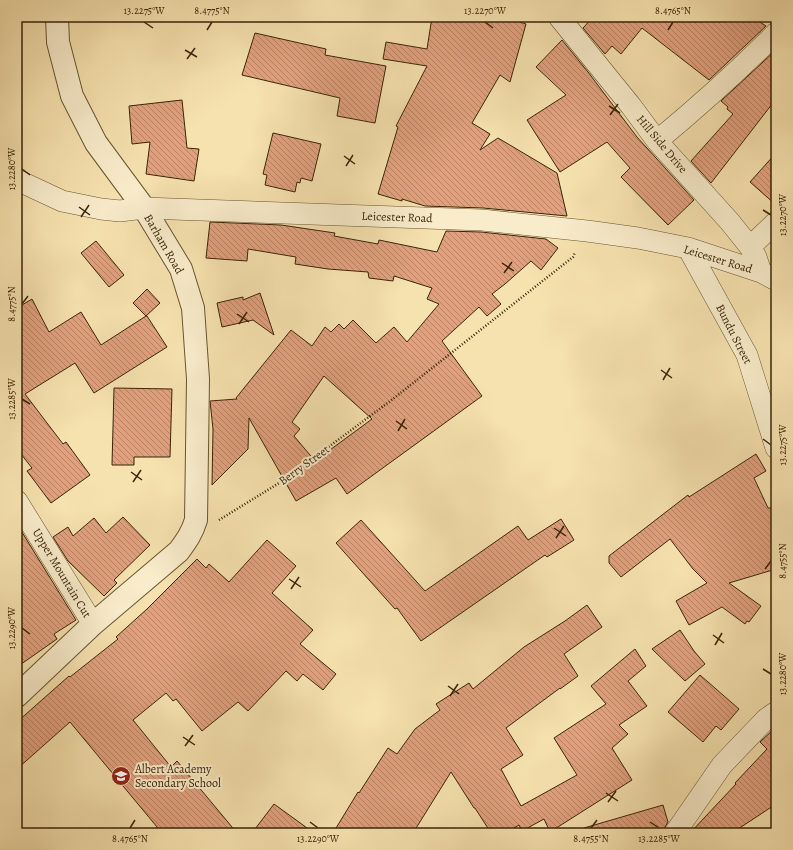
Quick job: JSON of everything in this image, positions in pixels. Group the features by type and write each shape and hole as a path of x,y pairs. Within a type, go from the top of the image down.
{"street":[{"name":"Barham Road","path":"57,17 58,42 72,96 96,143 144,208 181,269 193,308 198,379 196,520 188,539"},
{"name":"Hill Side Drive","path":"559,17 657,141 730,222 750,247 769,276"},
{"path":"657,141 696,109 776,33"},
{"name":"Leicester Road","path":"17,180 62,201 101,209 120,211 144,208 482,220 587,231 638,238 688,248 769,276"},
{"path":"750,247 776,222"},
{"name":"Bundu Street","path":"688,248 747,355 776,448"},
{"name":"Upper Mountain Cut","path":"20,513 93,624"},
{"path":"17,696 93,624 178,551 188,539"},
{"path":"675,833 722,765 766,719 776,712"}],"path":[{"name":"Berry Street","path":"188,539 284,480 389,402 573,257 587,231"}],"building":[{"path":"432,17 504,17 526,24 510,82 500,75 472,123 490,134 480,150 498,138 557,173 567,216 483,208 425,206 378,194 398,127 396,126 427,66 383,59 386,42 427,49"},
{"path":"593,17 752,17 766,26 709,80 642,28 621,54 612,46 605,54 583,28"},
{"path":"255,33 326,49 325,55 386,66 375,123 337,116 340,98 242,75"},
{"path":"562,40 637,137 694,200 668,225 621,177 630,168 607,142 560,172 527,120 566,95 536,67"},
{"path":"776,50 776,99 711,183 691,161 733,114 721,101"},
{"path":"182,100 187,148 199,149 194,181 146,174 150,142 132,144 129,106"},
{"path":"273,133 321,144 312,181 301,178 300,183 297,182 295,192 265,185 267,175 263,174"},
{"path":"776,153 776,205 750,182"},
{"path":"210,222 281,225 335,233 334,236 378,244 379,240 437,252 446,231 481,232 546,239 558,248 541,270 531,261 492,294 501,304 487,316 479,307 442,341 482,396 347,494 336,478 296,501 249,418 248,449 212,485 213,429 210,401 237,399 236,398 291,330 312,346 325,327 331,332 339,324 344,329 353,320 376,343 394,327 407,342 439,304 427,299 432,288 394,276 393,281 369,278 368,272 328,269 295,264 296,257 248,249 247,261 206,258","holes":["324,376 372,419 315,461 294,436 300,429 292,422"]},
{"path":"96,241 124,275 109,287 81,253"},
{"path":"147,289 160,303 146,316 133,303"},
{"path":"260,293 274,335 253,320 222,327 217,303 243,297 243,300"},
{"path":"32,299 49,332 81,312 101,345 146,316 167,347 94,393 75,363 25,394 63,444 66,442 90,475 51,503 27,471 32,468 17,449 17,308"},
{"path":"114,388 172,389 170,457 134,457 134,465 112,465"},
{"path":"756,454 766,471 754,478 768,508 771,508 776,527 776,569 729,583 761,606 749,622 747,621 745,624 722,607 689,625 676,601 707,583 693,569 670,539 621,577 609,563 609,556 688,495 689,497"},
{"path":"123,517 150,545 114,580 117,583 104,596 68,561 53,537 68,527 73,536 94,518 106,533"},
{"path":"561,519 574,540 547,557 545,555 421,641 397,608 395,609 336,543 361,520 425,591 518,526 528,540"},
{"path":"17,524 76,620 54,634 57,639 17,667"},
{"path":"267,540 296,566 272,593 313,630 300,644 336,674 323,690 303,674 297,681 286,671 248,711 238,702 202,731 176,699 173,701 166,693 133,720 171,767 177,761 237,833 162,833 70,722 17,769 17,722 69,676 70,677 118,639 116,637 147,609 197,559 206,568 209,564 229,582"},
{"path":"587,605 602,627 564,654 578,676 506,728 523,755 501,769 521,806 577,775 554,738 606,704 591,686 635,649 646,666 628,681 647,706 619,725 628,734 612,748 632,780 550,832 544,819 522,831 519,825 506,833 491,833 451,772 413,833 333,833 358,792 359,793 388,748 397,754 415,729 440,710 436,704 469,683 473,689 524,647"},
{"path":"680,630 705,664 685,681 652,649"},
{"path":"700,675 739,709 721,730 716,726 703,742 668,712"},
{"path":"776,727 776,804 732,833 690,833 767,749 760,742"},
{"path":"274,804 314,833 252,833"},
{"path":"663,805 668,822 663,833 584,833 584,828"}],"place":[{"name":"Albert Academy Secondary School","path":"121,776"}]}
